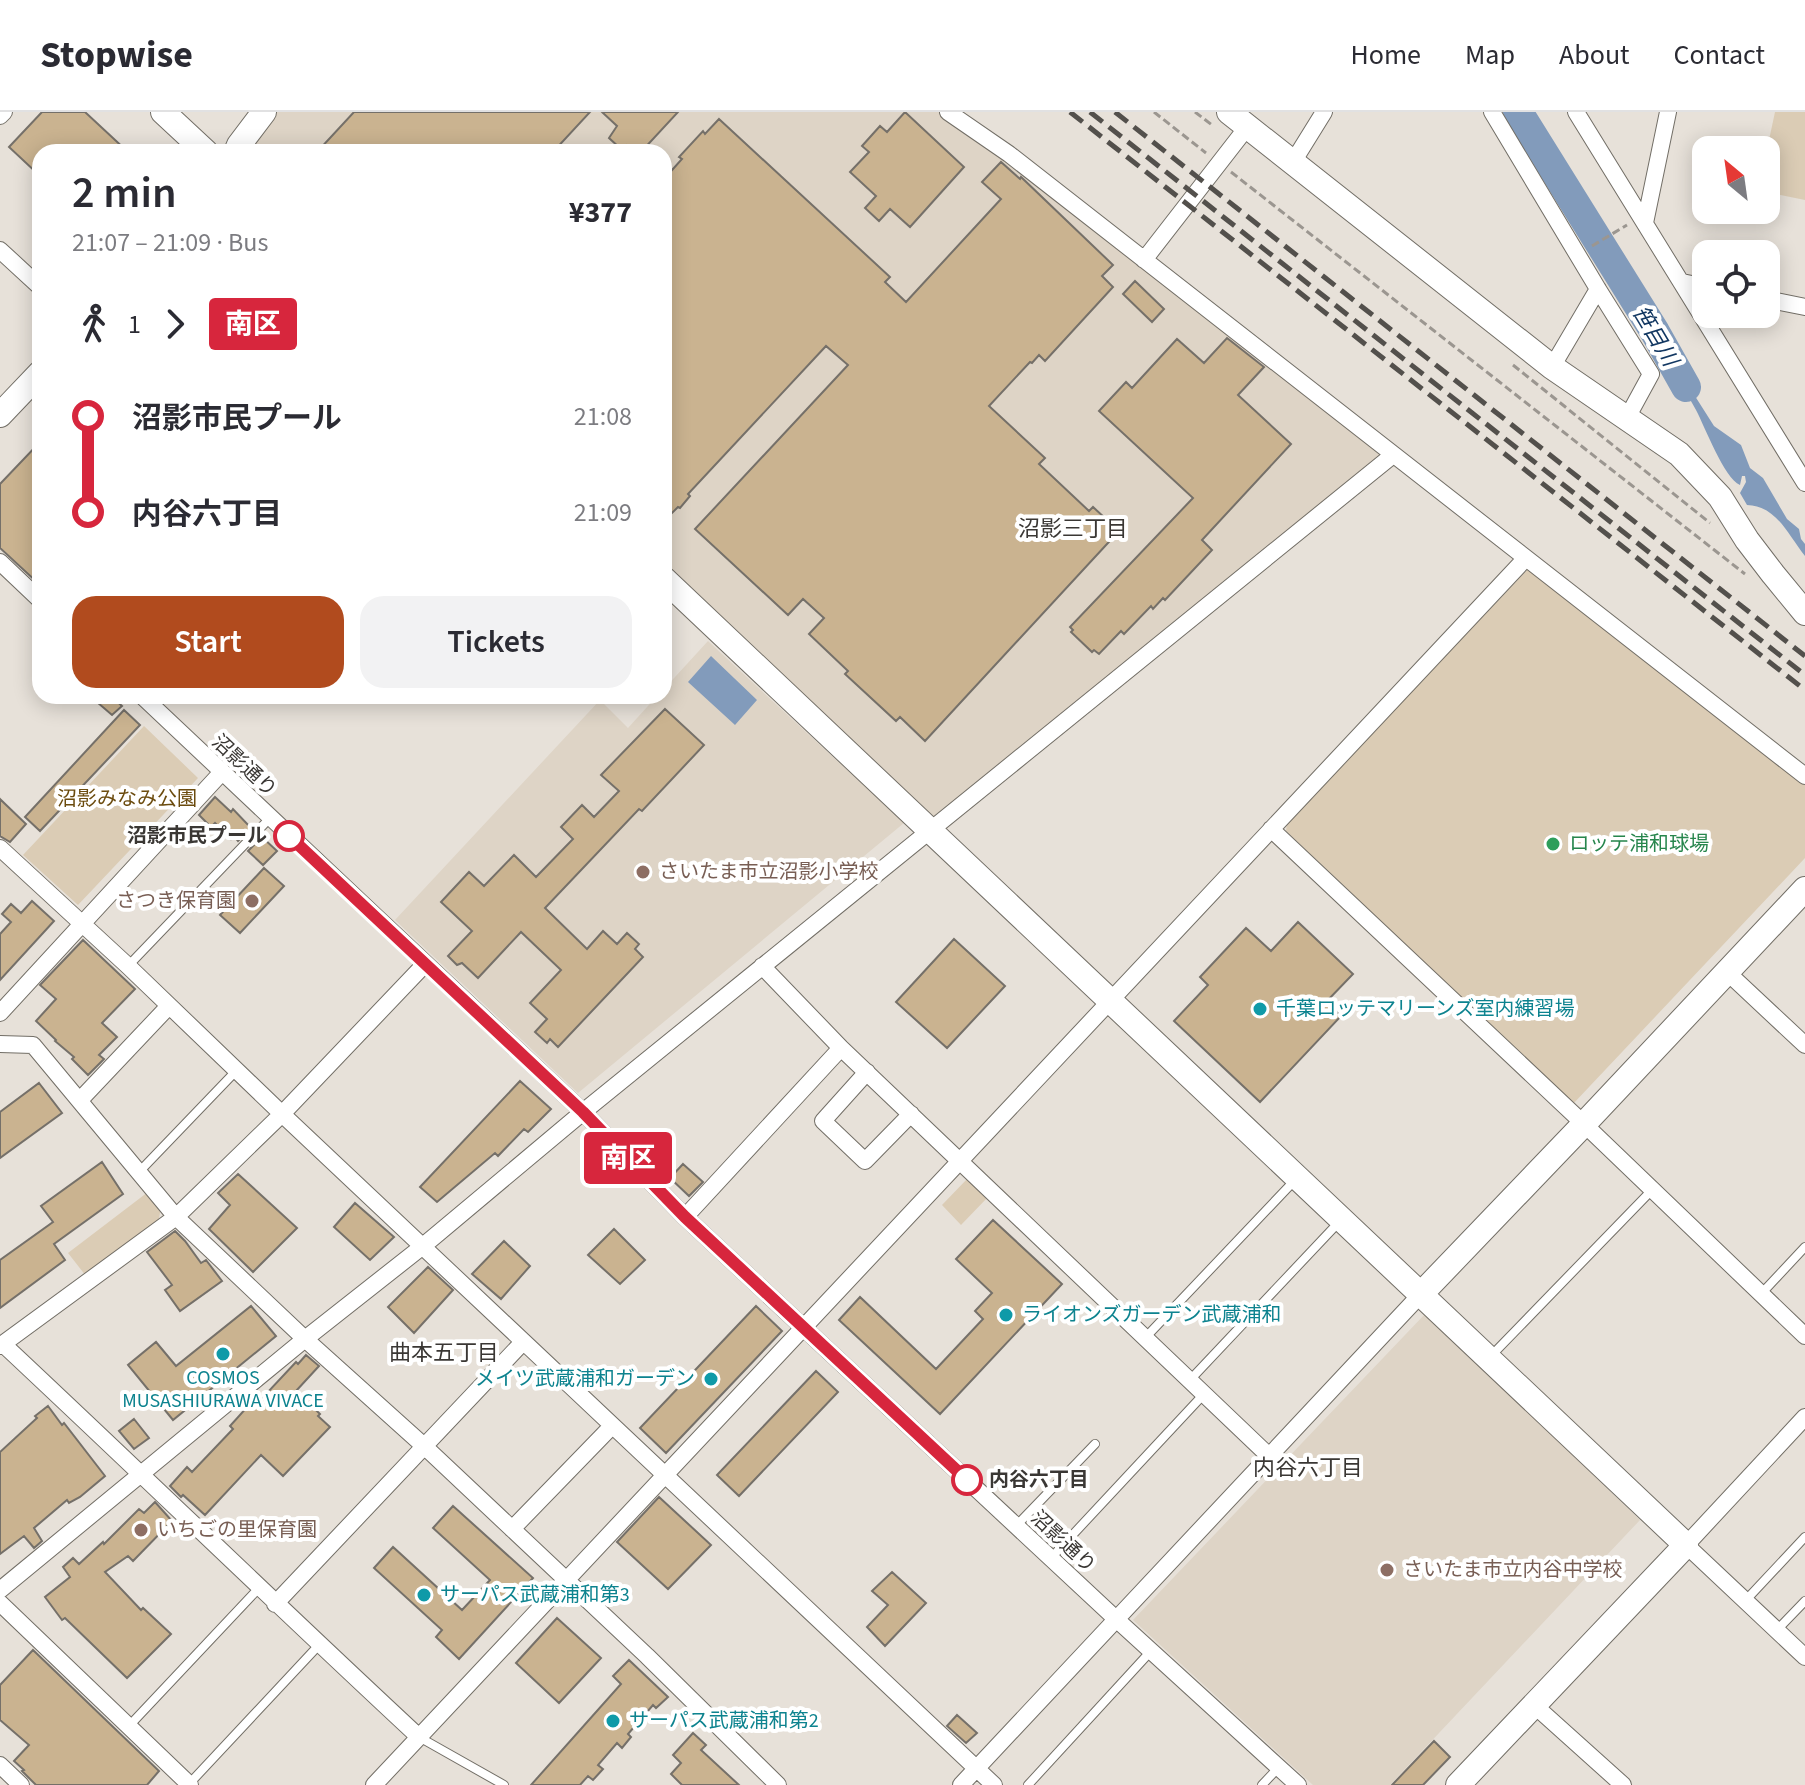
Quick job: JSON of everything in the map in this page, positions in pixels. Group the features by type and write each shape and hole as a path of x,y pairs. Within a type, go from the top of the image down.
{"street":[{"path":"163,112 197,144"},
{"path":"240,144 264,112"},
{"path":"948,112 1009,154 1805,776"},
{"path":"1293,162 1324,112"},
{"path":"1492,112 1651,374 1627,418"},
{"path":"1576,112 1805,483"},
{"path":"1645,223 1668,112"},
{"path":"1144,260 1219,163 1238,119 1552,367 1679,454 1720,497 1773,574 1805,613"},
{"path":"0,250 32,280"},
{"path":"1682,282 1692,284"},
{"path":"1552,367 1598,289"},
{"path":"1780,302 1805,307"},
{"path":"0,415 32,381"},
{"path":"0,1590 762,966 1393,455"},
{"path":"374,1785 1526,558"},
{"path":"0,562 32,592"},
{"path":"672,587 1805,1657"},
{"name":"沼影通り","path":"150,704 583,1112 685,1217 1298,1785"},
{"path":"0,1013 222,772"},
{"path":"1271,829 1805,1336"},
{"path":"0,848 994,1785"},
{"path":"961,1785 1805,889"},
{"path":"419,1737 2,1345 176,1217 282,1114 425,964"},
{"path":"762,966 841,1048 1269,1456"},
{"path":"1727,972 1805,1045"},
{"path":"80,1100 168,1007"},
{"path":"0,1044 33,1045 176,1217 647,1656 778,1785"},
{"path":"685,1217 841,1048"},
{"path":"867,1072 823,1121 865,1161 911,1114"},
{"path":"275,1604 523,1342"},
{"path":"1458,1785 1805,1417"},
{"path":"512,1529 612,1426"},
{"path":"0,1603 189,1784"},
{"path":"1534,1705 1623,1785"},
{"path":"0,1765 21,1785"}],"lane":[{"path":"128,966 270,818"},
{"path":"139,1173 236,1071"},
{"path":"1145,1338 1298,1177"},
{"path":"1489,1357 1652,1190"},
{"path":"1190,1380 1343,1218"},
{"path":"1760,1294 1805,1247"},
{"path":"1051,1558 1204,1394"},
{"path":"1016,1526 1095,1444"},
{"path":"1745,1601 1805,1537"},
{"path":"129,1726 259,1588"},
{"path":"1777,1630 1805,1601"},
{"path":"189,1784 319,1645"},
{"path":"1028,1785 1151,1651"},
{"path":"419,1737 504,1785"},
{"path":"1262,1785 1279,1767"}],"path":[{"path":"1154,112 1755,582"},
{"path":"1587,250 1627,225"}],"shaded area":[{"path":"270,112 943,112 1393,455 930,830 672,587 672,144 247,144"},
{"name":"さいたま市立沼影小学校","path":"708,641 904,823 578,1093 395,920 596,704 604,704 628,728 650,704 672,704 672,680"},
{"name":"さいたま市立内谷中学校","path":"1425,1314 1640,1520 1390,1785 1313,1785 1133,1620"}],"green space":[{"path":"1775,112 1805,112 1805,200 1780,195 1780,136 1770,136"},
{"name":"ロッテ浦和球場","path":"1529,568 1805,785 1805,858 1573,1104 1286,831 1287,823"},
{"name":"沼影みなみ公園","path":"144,726 198,778 78,905 23,855"},
{"path":"968,1178 988,1197 961,1225 942,1205"},
{"path":"148,1192 161,1207 158,1224 86,1276 68,1253"}],"water":[{"name":"笹目川","path":"1667,352 1714,426 1741,445 1750,468 1763,478 1787,519 1799,529 1805,544 1805,556 1774,516 1766,510 1747,505 1740,493 1746,482 1745,476 1742,476 1740,485 1728,473 1692,403 1661,356"},
{"path":"711,656 757,700 735,725 688,682"}],"building":[{"path":"42,112 85,112 119,144 32,144 32,169 9,147"},
{"path":"354,112 590,112 560,144 324,144"},
{"path":"602,112 678,112 648,144 616,144 609,138 617,126"},
{"path":"905,112 964,167 910,227 890,209 879,221 865,208 876,196 850,172 869,152 862,146 880,126 887,132"},
{"path":"719,119 890,277 885,282 906,302 1001,199 982,182 1001,162 1021,177 1113,265 1102,276 1113,287 1045,361 1039,355 1030,362 989,406 1045,458 1039,464 1089,511 1093,507 1119,531 925,741 900,717 896,721 845,674 848,671 809,634 824,618 803,599 788,615 695,529 848,365 826,346 688,494 690,496 680,508 672,513 672,170 682,159 679,157 703,131 705,134"},
{"path":"1135,281 1164,309 1152,322 1123,294"},
{"path":"1227,338 1264,367 1238,395 1291,444 1202,540 1212,550 1165,600 1163,598 1153,609 1151,606 1099,654 1094,650 1092,652 1071,632 1070,627 1193,498 1099,411 1126,382 1132,388 1177,339 1204,363"},
{"path":"32,450 32,578 0,548 0,484"},
{"path":"99,704 122,706 112,715"},
{"path":"665,709 704,745 545,908 587,949 603,931 617,944 627,933 639,944 635,949 643,957 558,1047 550,1039 547,1043 535,1032 547,1019 530,1003 561,970 521,932 478,978 462,963 457,965 448,956 472,931 441,902 469,872 484,886 514,855 536,877 573,839 561,827 582,805 594,817 619,791 601,775"},
{"path":"124,710 140,725 40,831 25,817"},
{"path":"215,797 231,812 233,809 251,828 238,841 234,836 231,839 215,823 211,827 199,815"},
{"path":"0,799 26,824 10,842 0,836"},
{"path":"262,837 277,851 263,865 248,851"},
{"name":"さつき保育園","path":"264,868 284,886 240,933 220,915"},
{"path":"32,901 54,921 0,980 0,934 11,922 2,914 11,904 21,913"},
{"name":"千葉ロッテマリーンズ室内練習場","path":"1298,922 1353,974 1326,1002 1341,1016 1260,1102 1174,1021 1208,985 1200,977 1246,928 1271,951"},
{"path":"954,939 1005,986 947,1048 896,1002"},
{"path":"83,940 135,989 102,1023 117,1037 99,1055 104,1059 88,1075 72,1059 74,1057 36,1021 56,999 40,985"},
{"path":"520,1081 551,1109 528,1132 524,1129 498,1156 495,1153 437,1202 420,1187"},
{"path":"39,1083 62,1113 0,1158 0,1112"},
{"path":"102,1162 123,1194 54,1244 65,1260 0,1308 0,1260 53,1222 41,1206"},
{"path":"683,1164 703,1182 689,1196 670,1178"},
{"path":"238,1174 297,1228 253,1272 209,1229 230,1205 218,1193"},
{"path":"355,1203 394,1237 370,1260 334,1227"},
{"name":"ライオンズガーデン武蔵浦和","path":"993,1220 1062,1284 940,1414 839,1320 860,1297 936,1369 983,1319 975,1311 992,1293 956,1259"},
{"path":"614,1229 645,1260 620,1284 588,1255"},
{"path":"175,1231 201,1263 206,1260 222,1281 180,1311 165,1290 172,1285 147,1252"},
{"path":"504,1241 530,1266 501,1299 472,1274"},
{"path":"428,1267 453,1290 414,1333 388,1307"},
{"name":"COSMOS MUSASHIURAWA VIVACE","path":"251,1306 276,1336 173,1420 128,1365 156,1342 176,1366"},
{"name":"メイツ武蔵浦和ガーデン","path":"756,1306 782,1331 666,1453 640,1428"},
{"path":"306,1355 319,1366 296,1391 330,1427 283,1476 261,1455 205,1515 170,1486 187,1467 192,1472 233,1429 230,1426 248,1406 252,1409"},
{"path":"816,1371 838,1392 739,1496 717,1475"},
{"path":"48,1406 105,1476 80,1497 69,1503 67,1500 34,1528 42,1541 34,1548 24,1536 0,1554 0,1452"},
{"path":"134,1419 149,1438 134,1449 119,1431"},
{"path":"659,1497 711,1545 668,1589 617,1542"},
{"path":"155,1502 172,1521 133,1561 128,1556 105,1572 141,1610 143,1608 171,1634 127,1678 65,1618 62,1620 45,1597 70,1577 63,1567 73,1558 79,1564 139,1509 144,1513"},
{"name":"サーパス武蔵浦和第3","path":"453,1506 533,1578 459,1659 436,1637 442,1630 374,1568 393,1547 462,1610 490,1580 433,1528"},
{"path":"892,1572 926,1603 885,1646 867,1627 888,1605 872,1591"},
{"path":"557,1618 601,1658 559,1703 516,1663"},
{"path":"33,1650 159,1771 147,1785 36,1785 22,1771 14,1761 29,1745 0,1720 0,1685"},
{"name":"サーパス武蔵浦和第2","path":"629,1660 668,1697 656,1708 653,1705 628,1734 631,1737 622,1748 617,1743 598,1765 603,1769 593,1780 588,1776 580,1785 531,1785 621,1684 613,1676"},
{"path":"957,1715 977,1733 966,1743 947,1726"},
{"path":"693,1733 706,1745 701,1750 739,1785 682,1785 671,1774 681,1763 673,1755"},
{"path":"1434,1741 1450,1757 1423,1785 1392,1785"}],"waterway":[{"name":"笹目川","path":"1518,112 1686,387"}],"railway":[{"path":"1070,112 1805,690"},
{"path":"1090,112 1805,675"},
{"path":"1115,112 1805,656"}],"bus line":[{"name":"南区","path":"289,836 583,1112 685,1217 967,1480"}],"place":[{"name":"沼影市民プール","path":"289,836"},
{"name":"ロッテ浦和球場","path":"1553,844"},
{"name":"さいたま市立沼影小学校","path":"643,872"},
{"name":"さつき保育園","path":"252,901"},
{"name":"千葉ロッテマリーンズ室内練習場","path":"1260,1009"},
{"name":"ライオンズガーデン武蔵浦和","path":"1006,1315"},
{"name":"COSMOS MUSASHIURAWA VIVACE","path":"223,1354"},
{"name":"メイツ武蔵浦和ガーデン","path":"711,1379"},
{"name":"内谷六丁目","path":"967,1480"},
{"name":"いちごの里保育園","path":"141,1530"},
{"name":"さいたま市立内谷中学校","path":"1387,1570"},
{"name":"サーパス武蔵浦和第3","path":"424,1595"},
{"name":"サーパス武蔵浦和第2","path":"613,1721"}],"district":[{"name":"沼影三丁目","path":"1073,529"},
{"name":"曲本五丁目","path":"444,1353"},
{"name":"内谷六丁目","path":"1308,1468"}]}
